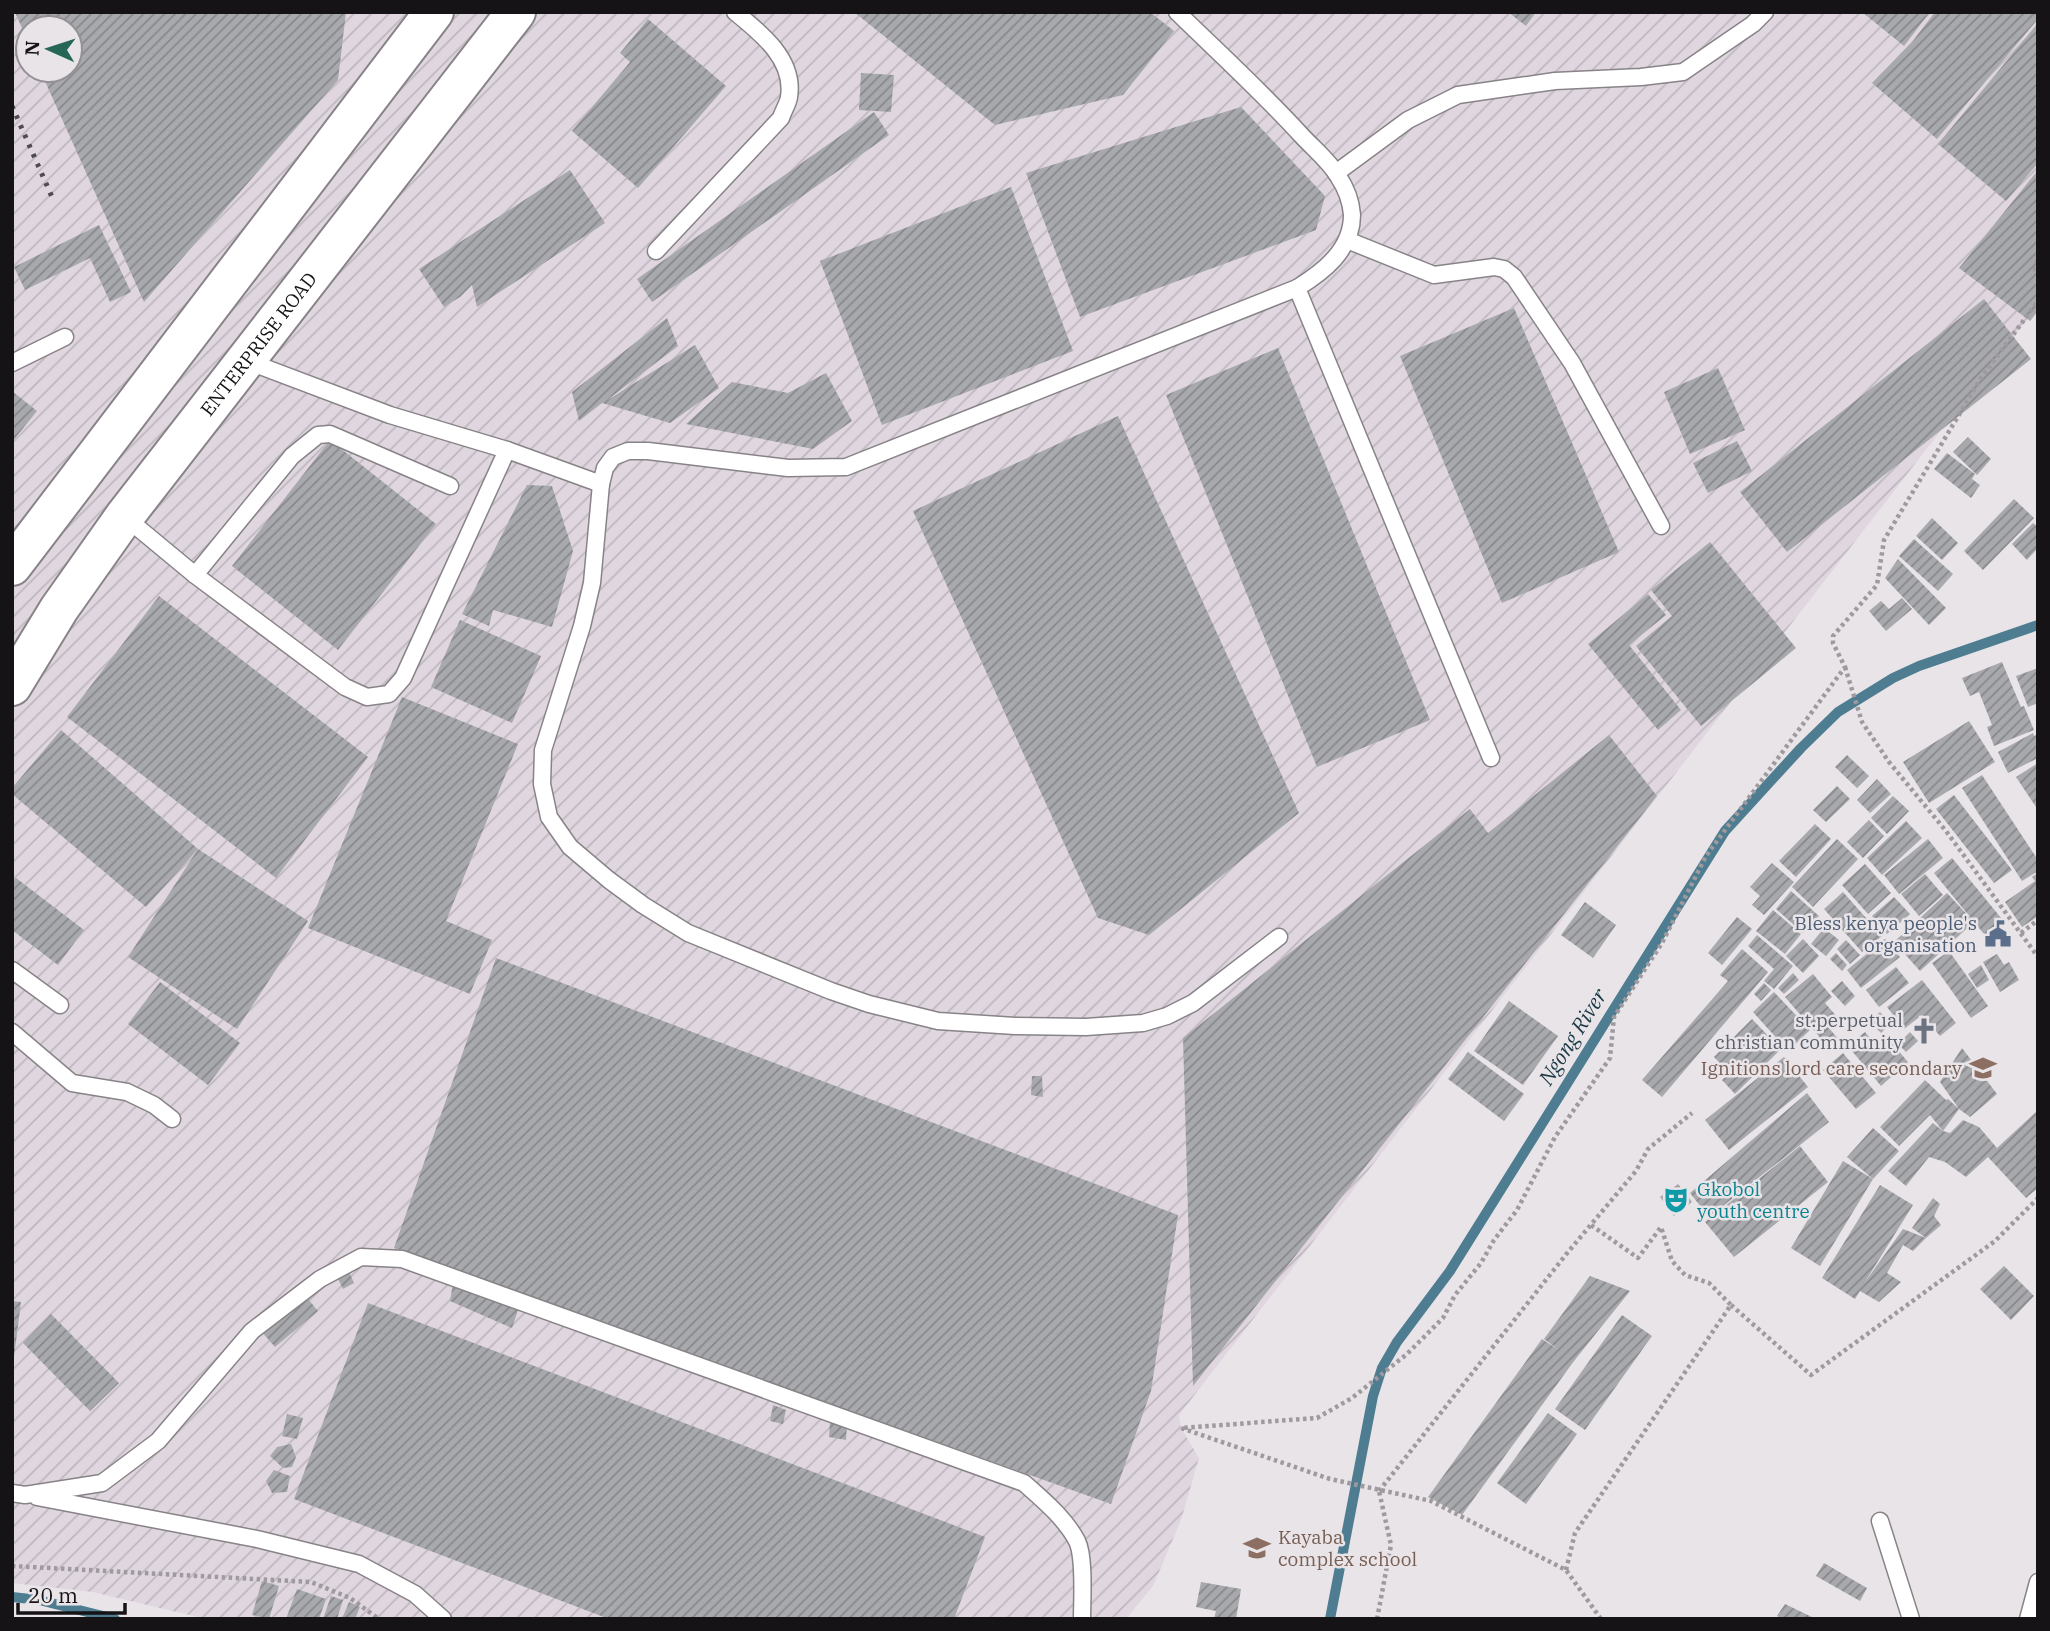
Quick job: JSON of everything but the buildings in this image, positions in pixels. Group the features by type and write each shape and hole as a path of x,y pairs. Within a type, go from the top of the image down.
{"main road":[{"path":"12,566 434,12"},
{"name":"ENTERPRISE ROAD","path":"12,685 59,609 124,517 516,12"}],"lane":[{"path":"656,251 781,118 789,98 789,75 777,51 735,12"},
{"path":"1177,12 1291,124 1336,173 1349,196 1352,217 1347,240 1338,257 1297,288 846,467 788,468 721,458 628,451 613,457 601,484 592,583 582,626 543,750 542,784 549,817 570,847 643,905 688,933 831,991 869,1004 938,1021 1015,1026 1117,1026 1143,1023 1167,1016 1193,1003 1279,937"},
{"path":"1336,173 1408,120 1458,95 1555,81 1684,72 1753,24 1765,12"},
{"path":"1347,240 1434,275 1494,267 1504,269 1514,277 1572,363 1661,526"},
{"path":"1297,288 1491,758"},
{"path":"12,363 65,337"},
{"path":"245,360 390,415 507,450 601,484"},
{"path":"195,575 292,456 318,435 330,434 450,486"},
{"path":"124,517 195,575 345,687 367,696 389,694 403,678 507,450"},
{"path":"12,970 60,1005"},
{"path":"12,1032 72,1083 127,1092 154,1105 172,1119"},
{"path":"18,1494 102,1483 158,1441 252,1331 320,1279 361,1257 402,1259 1024,1483 1053,1509 1078,1542 1082,1619"},
{"path":"18,1494 257,1539 359,1564 415,1594 443,1619"},
{"path":"1880,1521 1911,1619"},
{"path":"2028,1619 2038,1582"}],"path":[{"path":"2038,253 2035,270 2038,272"},
{"path":"2038,301 1981,378 1884,540 1877,585 1833,636 1833,643 1845,667 1863,722 1889,762 1946,831 2038,957"},
{"path":"1601,1619 1566,1570 1431,1501 1379,1491 1369,1485 1330,1479 1181,1428 1317,1418 1352,1398 1407,1354 1443,1318 1455,1295 1481,1263 1494,1240 1517,1210 1555,1137 1610,1058 1614,1017 1662,943 1706,856 1845,667"},
{"path":"2021,933 2038,920"},
{"path":"1379,1491 1636,1171 1648,1149 1692,1113"},
{"path":"1591,1225 1639,1258 1661,1227 1672,1261 1685,1275 1709,1283 1731,1306 1811,1375 1994,1241 2038,1198"},
{"path":"1566,1570 1575,1533 1731,1306"},
{"path":"1377,1619 1391,1545 1379,1491"},
{"path":"12,1566 311,1582 350,1598 379,1619"}],"shaded area":[{"path":"12,12 2038,12 2038,305 1179,1415 1181,1428 1199,1458 1181,1520 1153,1586 1126,1619 206,1619 93,1592 12,1583"}],"waterway":[{"name":"Ngong River","path":"1330,1619 1373,1396 1382,1368 1397,1342 1450,1271 1725,831 1838,712 1893,678 1919,666 2038,625"},
{"name":"Ngong River","path":"12,1597 39,1600 115,1619"}],"railway":[{"path":"12,106 52,197"}],"place":[{"name":"Bless kenya people's organisation","path":"1998,934"},
{"name":"st.perpetual christian community","path":"1924,1031"},
{"name":"Ignitions lord care secondary","path":"1983,1068"},
{"name":"Gkobol youth centre","path":"1676,1200"},
{"name":"Kayaba complex school","path":"1257,1548"}]}
